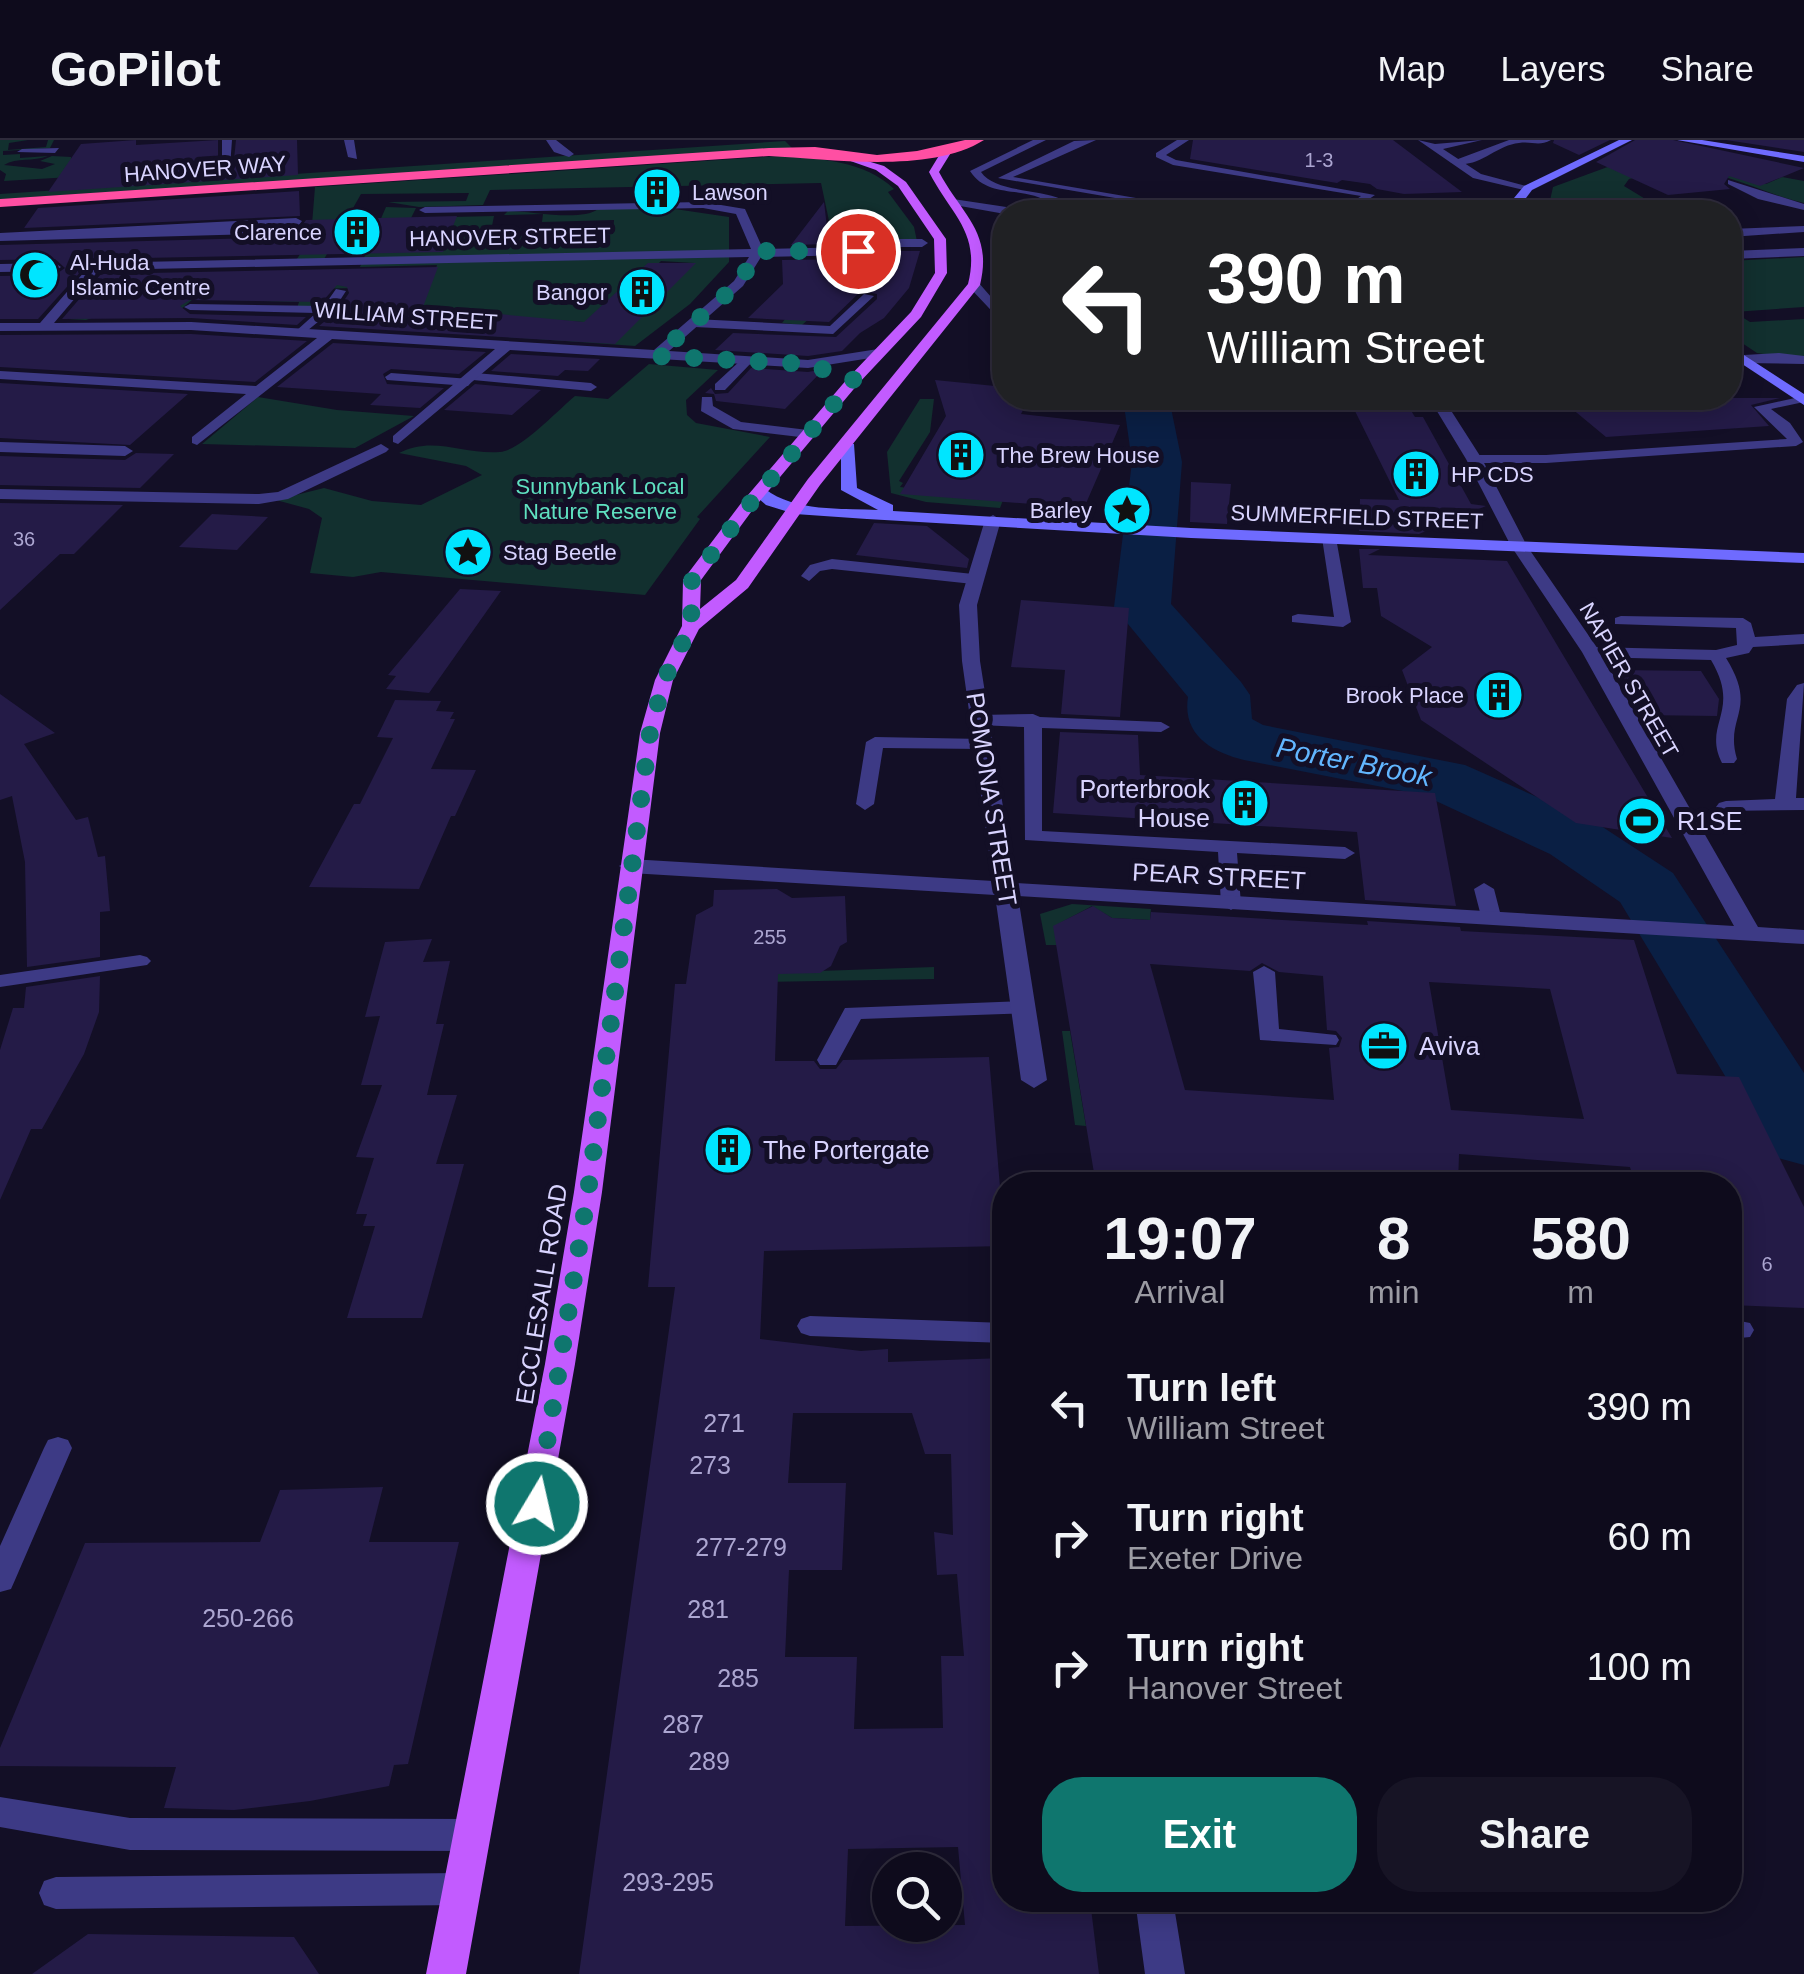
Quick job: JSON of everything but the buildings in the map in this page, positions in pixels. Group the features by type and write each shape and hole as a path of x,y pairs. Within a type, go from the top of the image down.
{"highway":[{"name":"HANOVER WAY","path":"0,189 559,148 746,140"},
{"path":"795,140 802,146 837,156"},
{"name":"HANOVER WAY","path":"0,204 770,152 904,158 978,140"}],"main road":[{"path":"953,202 934,172 955,146"},
{"name":"ECCLESALL ROAD","path":"691,626 692,580 759,492 878,352 916,314 941,273 940,239 902,184 880,168 837,156"},
{"name":"ECCLESALL ROAD","path":"446,1974 560,1364 609,1044 650,733 664,680 691,626 742,584 795,509 974,285 980,267 975,233 953,202"}],"street":[{"path":"349,140 353,156"},
{"path":"1040,140 976,173 989,185 1052,200"},
{"path":"1428,143 1474,140"},
{"path":"1682,140 1755,150"},
{"path":"1714,140 1804,160"},
{"path":"1523,200 1521,195 1528,188 1620,142"},
{"path":"1428,143 1486,179 1528,188"},
{"path":"22,152 57,148"},
{"path":"1732,182 1762,197 1804,207"},
{"path":"1742,198 1762,197"},
{"path":"953,202 992,208"},
{"path":"425,210 727,207 741,212 758,251 739,283 656,356"},
{"path":"0,237 296,221 292,230 60,234"},
{"path":"1742,232 1804,229"},
{"name":"HANOVER STREET","path":"44,326 96,266 858,251 879,243 922,243"},
{"path":"1742,255 1804,252"},
{"path":"0,268 56,266"},
{"path":"974,285 992,306"},
{"name":"WILLIAM STREET","path":"0,326 191,326 302,331 808,364 878,352"},
{"path":"197,440 331,333"},
{"path":"398,439 472,380 507,345"},
{"path":"1744,359 1803,400"},
{"name":"WILLIAM STREET","path":"808,364 854,380"},
{"path":"0,375 259,390"},
{"name":"NAPIER STREET","path":"1443,410 1519,546 1592,652 1668,794 1752,934"},
{"name":"SUMMERFIELD STREET","path":"846,444 848,490 866,501 908,514"},
{"path":"0,447 125,451"},
{"path":"0,494 258,499 282,496 381,449"},
{"name":"SUMMERFIELD STREET","path":"759,492 772,502 795,509 1168,532 1804,558"},
{"name":"POMONA STREET","path":"993,520 968,605 983,744 1034,1080"},
{"path":"1726,807 1794,804 1797,700 1804,690"},
{"name":"PEAR STREET","path":"630,866 1231,904 1260,913 1492,920 1804,937"},
{"path":"1156,1912 1164,1974"}],"lane":[{"path":"193,176 228,165 227,140"},
{"path":"976,173 1092,140"},
{"path":"1184,140 1159,156 1173,162 1370,195 1362,200"},
{"path":"1455,162 1470,161 1519,140 1546,140"},
{"path":"1055,153 1003,178 1139,200"},
{"path":"976,173 1042,159"},
{"path":"302,331 340,291"},
{"path":"695,323 834,330 868,296"},
{"path":"190,307 326,310"},
{"path":"1744,359 1779,356 1804,360"},
{"path":"720,387 746,362"},
{"path":"391,377 591,387"},
{"path":"707,400 706,408 738,426 808,434"},
{"path":"1474,459 1546,459 1796,442 1785,426 1761,407 1803,400"},
{"path":"1298,620 1342,622 1329,538"},
{"path":"809,576 815,568 832,564 973,579"},
{"path":"1592,652 1716,655 1744,650 1748,642 1744,623 1620,622"},
{"path":"1748,642 1796,639 1804,653"},
{"path":"1716,655 1728,674 1737,708 1722,739 1728,760"},
{"path":"980,720 1033,719 1161,727"},
{"path":"1033,719 1032,836 1346,853"},
{"path":"865,804 875,742 983,744"},
{"path":"1227,848 1231,904"},
{"path":"1484,889 1492,920"},
{"path":"0,980 140,960"},
{"path":"1264,972 1268,1036 1328,1040"},
{"path":"828,1060 853,1013 1023,1008"},
{"path":"810,1326 992,1333"},
{"path":"0,1580 58,1448"},
{"path":"0,1812 130,1834 471,1835"},
{"path":"56,1893 462,1889"}],"green space":[{"path":"0,140 28,140 9,143 8,150 46,147 48,140 54,140 50,148 3,151 3,155 20,154 20,158 48,156 4,165 42,169 55,164 40,161 52,156 71,157 71,177 4,181"},
{"path":"785,141 793,149 0,199 0,194"},
{"path":"1643,154 1766,184 1782,177 1804,181 1804,203 1722,176 1687,172 1629,179 1624,186 1647,200 1550,200 1553,187"},
{"path":"780,156 840,163 883,180 894,189 888,192 914,227 918,246 882,247 882,253 802,325 782,323 836,254 821,183 490,190 483,205 419,207 388,202 466,201 469,193 361,194 323,261 295,262 311,237 315,187"},
{"path":"386,207 416,208 411,218 494,216 491,231 570,227 569,235 613,234 614,220 542,222 543,214 504,215 508,211 580,215 598,209 668,208 729,217 729,262 690,304 635,346 338,325 602,337 694,263 661,261 630,291 619,290 597,323 483,315 485,311 468,310 463,314 366,307 356,288 309,289 324,297 318,305 297,308 299,302 193,299 171,318 112,311 86,320 68,319 138,293 434,275 437,265 360,267"},
{"path":"1804,257 1804,307 1742,311 1742,260"},
{"path":"1742,317 1750,322 1804,319 1804,360 1757,353 1742,343"},
{"name":"Sunnybank Local Nature Reserve","path":"649,364 718,370 686,400 687,415 696,423 770,437 697,517 700,519 645,595 381,572 353,577 310,573 322,518 309,509 276,500 324,488 372,501 421,505 482,475 466,466 399,453 424,446 487,452 509,450 575,396 608,399"},
{"path":"258,397 337,410 414,416 355,448 202,444"},
{"path":"920,399 934,399 930,432 899,481 903,483 900,487 1003,500 1000,508 926,502 891,493 887,452"},
{"path":"1072,904 1151,909 1150,920 1112,918 1092,906 1058,924 1063,945 1046,945 1040,914"},
{"path":"934,967 934,979 708,983 709,975"},
{"path":"1062,1031 1070,1031 1086,1126 1075,1125"}],"water":[{"path":"1141,410 1158,410 1164,444 1162,523 1138,522 1146,476"},
{"path":"1136,543 1162,545 1158,594 1130,593"}],"waterway":[{"name":"Porter Brook","path":"1148,410 1157,462 1142,607 1219,695 1217,711 1225,730 1244,741 1442,779 1574,839 1648,888 1804,1138"}],"place":[{"name":"Lawson","path":"657,192"},
{"name":"Clarence","path":"357,232"},
{"name":"Al-Huda Islamic Centre","path":"35,275"},
{"name":"Bangor","path":"642,292"},
{"name":"The Brew House","path":"961,455"},
{"name":"HP CDS","path":"1416,474"},
{"name":"Barley","path":"1127,510"},
{"name":"Stag Beetle","path":"468,552"},
{"name":"Brook Place","path":"1499,695"},
{"name":"Porterbrook House","path":"1245,803"},
{"name":"R1SE","path":"1642,821"},
{"name":"Aviva","path":"1384,1046"},
{"name":"The Portergate","path":"728,1150"}],"route":[{"path":"537,1504 588,1192 650,733 664,680 691,626 692,580 748,506 854,380 808,364 656,356 739,283 758,251 858,251"}]}
